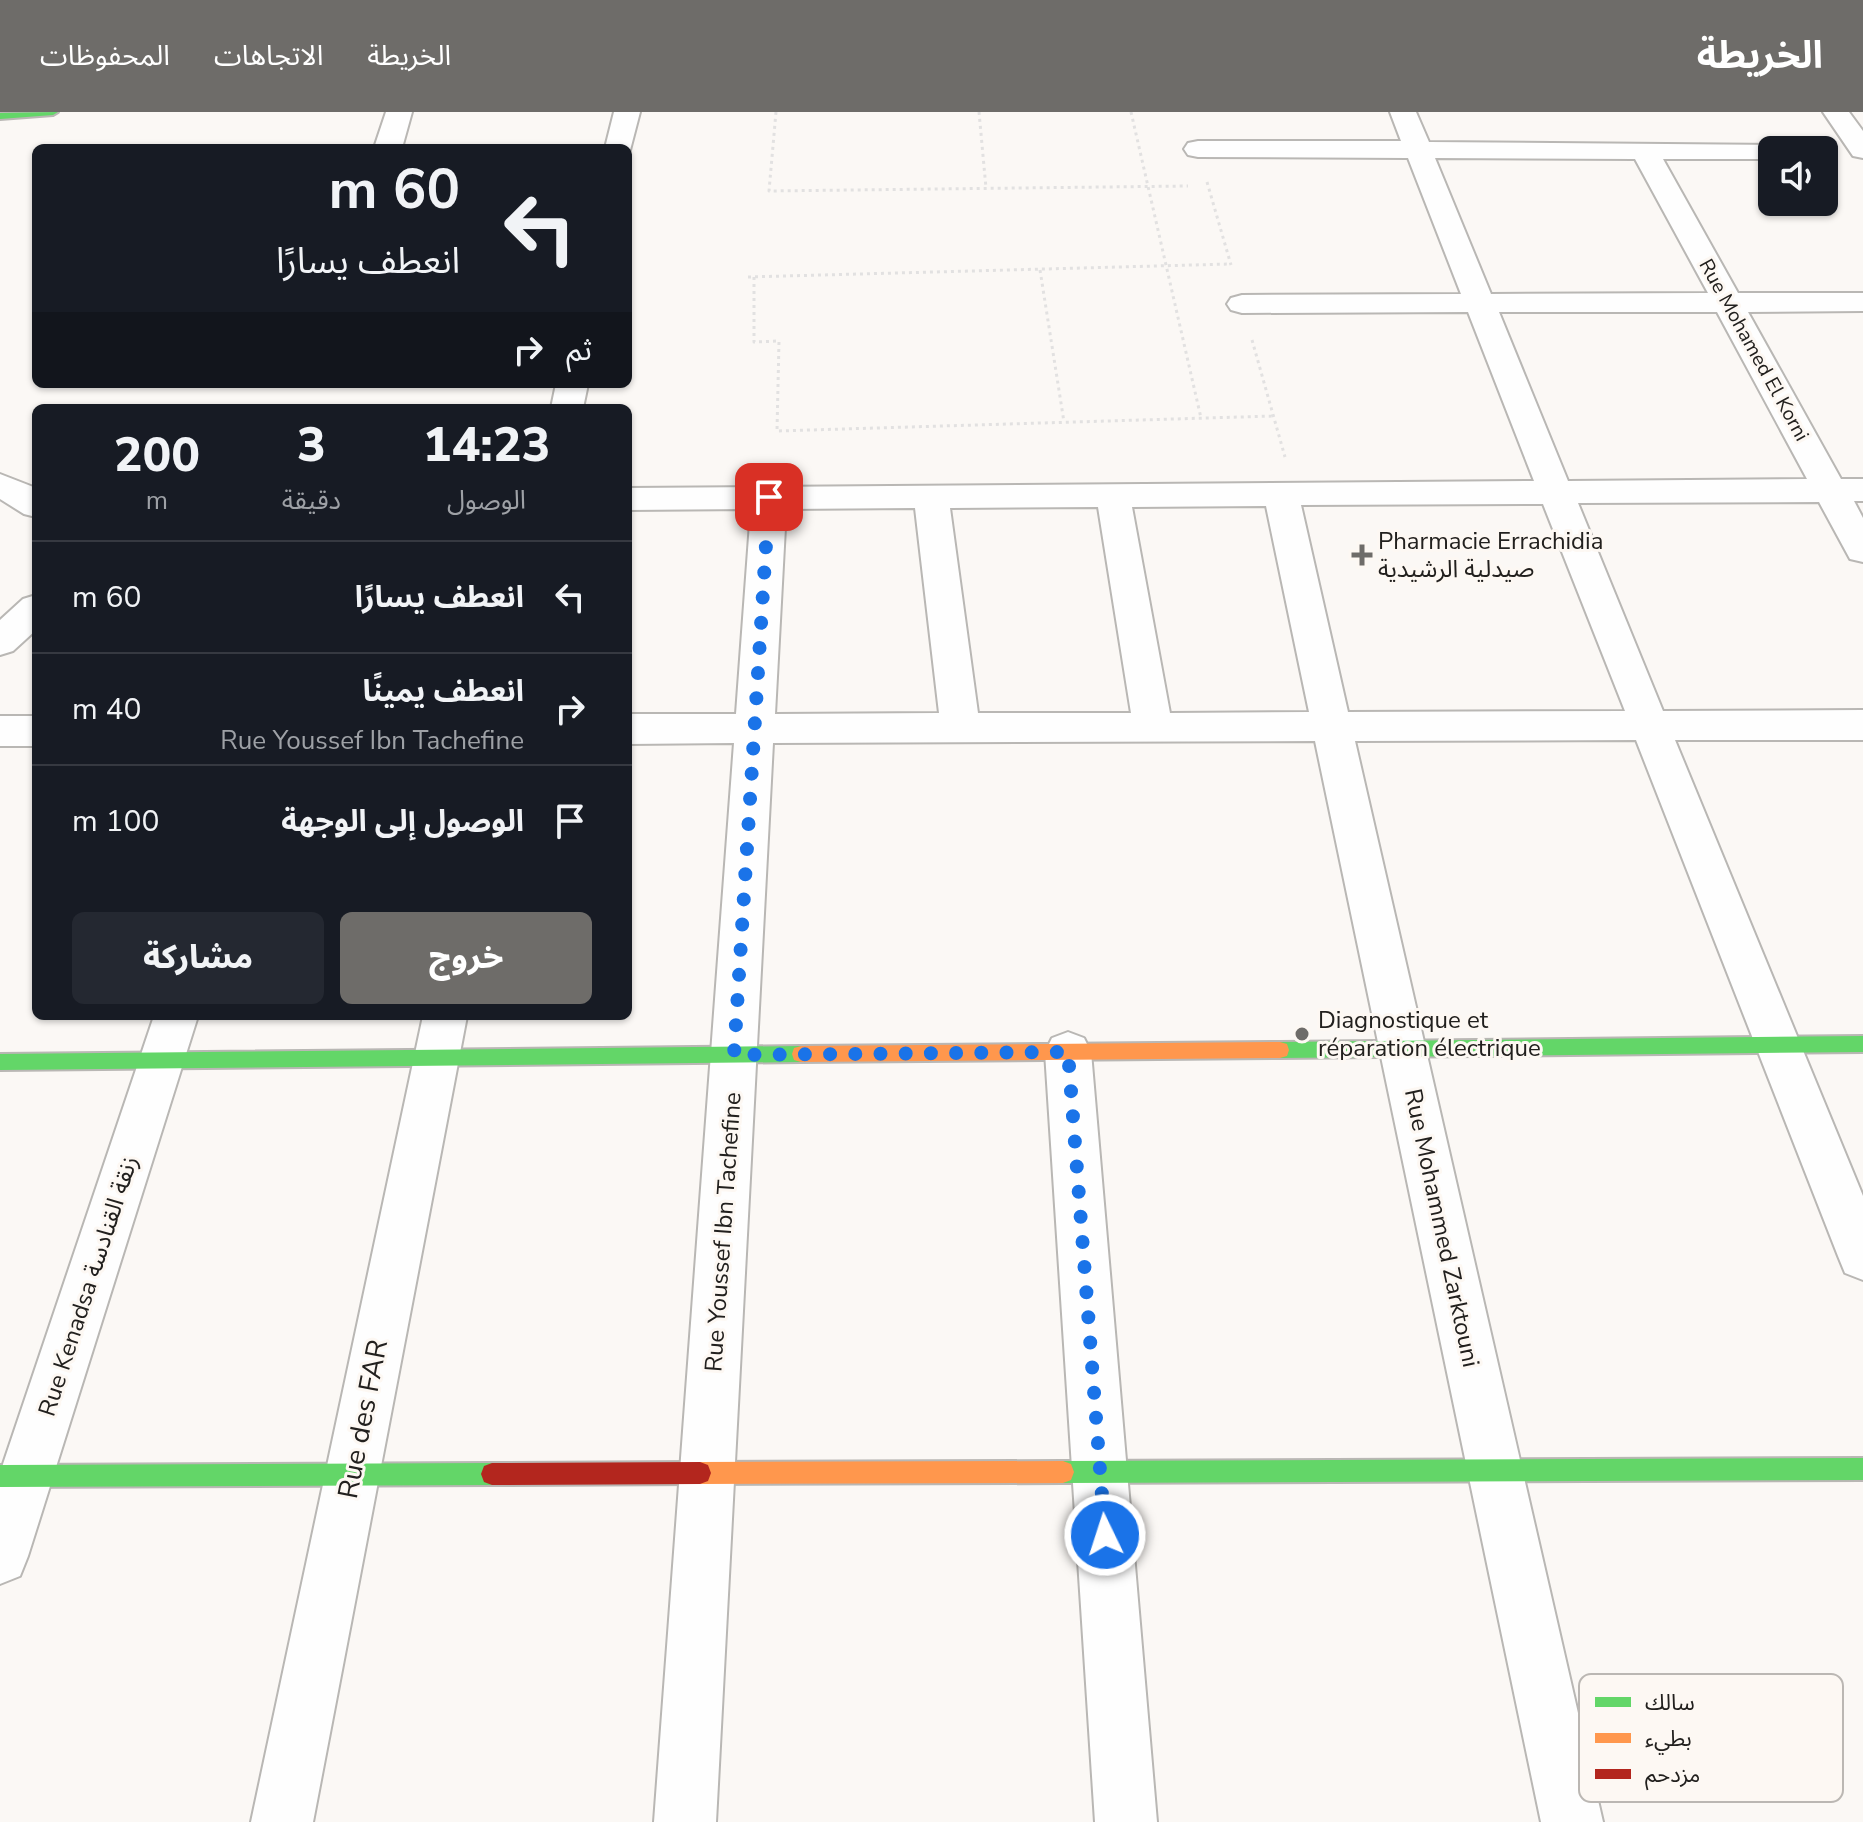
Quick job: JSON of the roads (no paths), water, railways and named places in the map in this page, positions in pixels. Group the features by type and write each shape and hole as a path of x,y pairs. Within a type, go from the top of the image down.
{"street":[{"path":"0,116 53,112"},
{"path":"389,144 399,112"},
{"path":"620,144 627,112"},
{"path":"1403,112 1863,1256"},
{"path":"1836,112 1854,151"},
{"path":"1198,149 1758,151"},
{"name":"Rue Mohamed El Korni","path":"1645,151 1728,303 1847,490 1863,550"},
{"path":"1242,304 1863,302"},
{"path":"0,485 32,502"},
{"path":"632,499 1847,490"},
{"name":"Rue Mohammed Zarktouni","path":"1281,494 1572,1822"},
{"path":"1113,495 1153,727"},
{"name":"Rue Youssef Ibn Tachefine","path":"685,1822 769,497"},
{"path":"931,497 960,728"},
{"path":"0,642 32,612"},
{"path":"632,729 1863,725"},
{"path":"0,731 32,731"},
{"path":"0,1062 168,1038 441,1037 734,1055 1863,1044"},
{"name":"Rue des FAR","path":"282,1822 441,1037"},
{"name":"Rue Kenadsa زنقة القنادسة","path":"0,1556 13,1476 168,1038"},
{"path":"1068,1052 1126,1822"},
{"path":"13,1476 1863,1469"}],"place":[{"name":"Pharmacie Errachidia صيدلية الرشيدية","path":"1362,555"},
{"name":"Diagnostique et réparation électrique","path":"1302,1034"}]}
